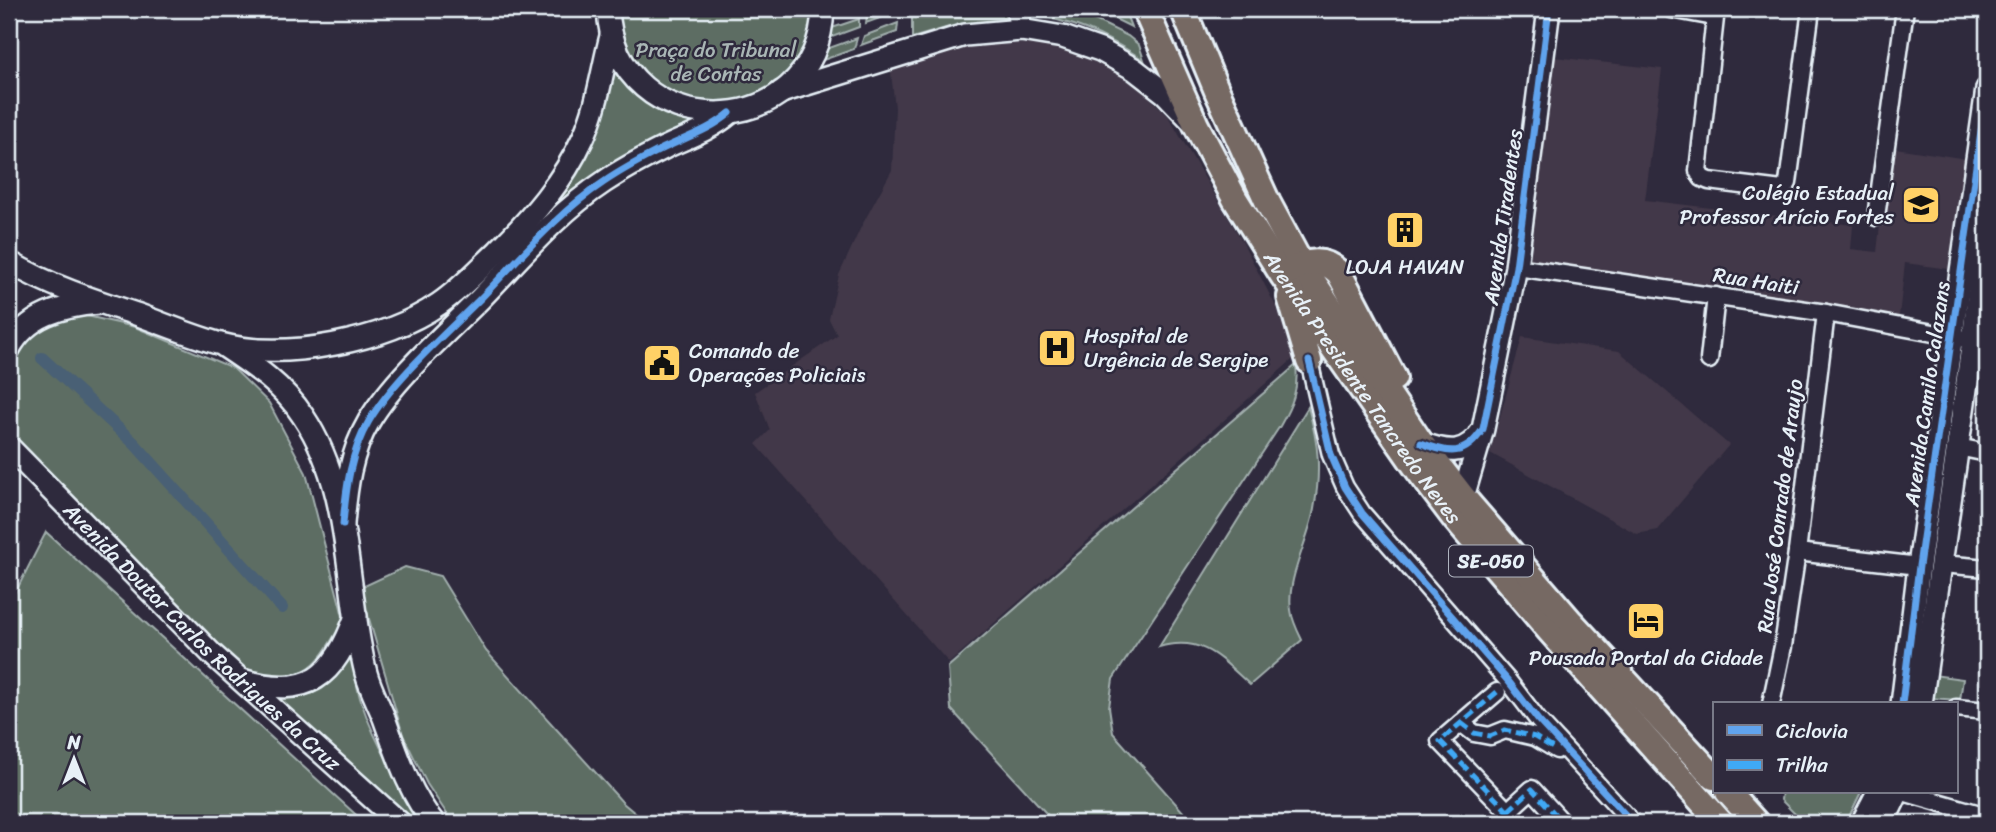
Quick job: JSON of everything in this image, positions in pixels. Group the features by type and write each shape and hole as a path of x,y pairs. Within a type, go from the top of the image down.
{"main road":[{"name":"Avenida Presidente Tancredo Neves","path":"1145,9 1196,125 1235,199 1290,273 1455,519 1549,631 1721,823"},
{"name":"Avenida Presidente Tancredo Neves","path":"1183,9 1268,203 1290,273"},
{"path":"1309,361 1290,273 1323,262 1339,273 1412,412 1421,443"},
{"name":"Avenida Presidente Tancredo Neves","path":"1421,443 1463,497 1577,629 1713,776"},
{"path":"1730,794 1756,823"}],"street":[{"path":"608,9 611,36 622,62 636,80 650,93 672,105 692,112 712,114 756,107 781,92 800,74 816,48 823,24 823,9"},
{"path":"1017,9 1021,30"},
{"name":"Avenida Tiradentes","path":"1463,497 1483,429 1516,267 1549,9"},
{"path":"1671,9 1715,13 1698,171 1702,178 1782,190 1788,183 1811,9"},
{"path":"1876,216 1905,9"},
{"path":"781,92 965,35 1021,30 1063,37 1112,56 1134,69 1164,93 1196,125"},
{"path":"9,262 22,270 101,302 223,344 270,350 315,347 378,334 404,324 439,304 466,282 540,207 566,172 591,117 611,36"},
{"name":"Avenida Camilo Calazans","path":"1902,702 1932,480 1971,340 1987,89"},
{"path":"343,524 353,457 368,422 382,402 483,296 586,194 627,168 704,131 730,113"},
{"name":"Avenida Camilo Calazans","path":"1921,702 1987,220"},
{"name":"Rua Haiti","path":"1516,267 1826,313 1971,340"},
{"path":"466,282 483,296"},
{"path":"1709,360 1717,296"},
{"path":"9,349 18,334 46,314 76,305 101,302"},
{"name":"Rua José Conrado de Araujo","path":"1771,702 1797,552 1826,313"},
{"path":"223,344 271,377 304,416 329,469 343,524 367,674 406,777 425,813 434,823"},
{"path":"1309,361 1331,455 1345,486 1362,513 1509,682 1538,720 1633,823"},
{"path":"1421,443 1437,449 1460,449 1474,443 1483,429"},
{"name":"Avenida Doutor Carlos Rodrigues da Cruz","path":"9,447 240,680 400,823"},
{"path":"1958,447 1987,453"},
{"path":"1932,480 1953,484"},
{"path":"1797,552 1919,566"},
{"path":"1942,564 1987,568"},
{"path":"240,680 266,687 292,686 315,681 340,655 357,615"},
{"path":"1497,692 1440,741 1519,823"},
{"path":"1958,708 1987,710"},
{"path":"1461,723 1474,733 1490,736 1505,730 1535,737 1553,746 1622,823"},
{"path":"1508,811 1532,789 1563,823"},
{"path":"1861,823 1877,794"},
{"path":"1883,823 1899,794"},
{"path":"1907,794 1987,816"}],"shaded area":[{"name":"Hospital de Urgência de Sergipe","path":"1019,38 1082,56 1108,67 1143,91 1168,116 1242,241 1300,353 949,663 756,444 770,430 755,392 837,335 829,319 839,275 892,170 895,108 890,64 966,40"},
{"path":"1554,57 1662,69 1645,200 1853,225 1851,249 1877,252 1889,147 1967,159 1949,269 1905,263 1899,316 1530,261"},
{"path":"1522,337 1619,351 1729,445 1657,530 1637,534 1490,453"}],"green space":[{"name":"Praça do Tribunal de Contas","path":"608,9 823,9 800,74 741,111 650,93"},
{"path":"868,9 893,9 899,11 866,23"},
{"path":"912,9 1012,9 1011,20 949,27 912,38"},
{"path":"1024,9 1062,9 1097,21 1128,36 1139,45 1144,60 1087,30 1059,20 1025,13"},
{"path":"1095,9 1124,9 1131,27"},
{"path":"859,19 859,27 824,40 826,30"},
{"path":"898,23 897,32 861,45 864,36"},
{"path":"857,38 854,49 812,64 818,52"},
{"path":"611,60 645,103 665,113 706,122 650,144 485,283 480,279 572,171 606,107"},
{"path":"65,311 135,327 233,368 269,403 306,473 344,620 324,652 307,669 284,675 246,676 9,444 9,344"},
{"path":"1296,365 1294,397 1280,426 1113,679 1109,707 1113,733 1193,823 1055,823 951,709 948,667"},
{"path":"1308,407 1317,446 1318,482 1314,509 1290,598 1292,618 1302,640 1250,685 1210,651 1188,644 1159,647"},
{"path":"46,532 365,823 9,823 9,605"},
{"path":"405,567 440,576 486,651 623,803 647,823 453,823 427,784 403,735 360,588"},
{"path":"350,651 360,698 368,720 382,751 426,823 410,823 273,697 302,696 321,689 335,675"},
{"path":"1933,675 1963,679 1960,700 1929,698"},
{"path":"1782,794 1860,794 1846,823 1804,823 1781,800"}],"waterway":[{"path":"42,358 134,443 282,608"}],"marked path":[{"path":"1497,692 1440,741 1519,823"},
{"path":"1461,723 1474,733 1490,736 1505,730 1535,737 1556,750"},
{"path":"1508,811 1532,789 1563,823"}],"cycle path":[{"path":"1421,443 1456,451 1470,445 1483,429 1516,267 1549,9"},
{"path":"1902,702 1987,89"},
{"path":"343,524 350,471 363,433 392,389 421,357 539,237 587,194 626,168 706,129 730,113"},
{"path":"1309,361 1331,455 1345,487 1362,513 1509,682 1538,720 1633,823"}],"place":[{"name":"Colégio Estadual Professor Arício Fortes","path":"1921,205"},
{"name":"LOJA HAVAN","path":"1405,230"},
{"name":"Hospital de Urgência de Sergipe","path":"1057,348"},
{"name":"Comando de Operações Policiais","path":"662,363"},
{"name":"Pousada Portal da Cidade","path":"1646,621"}]}
